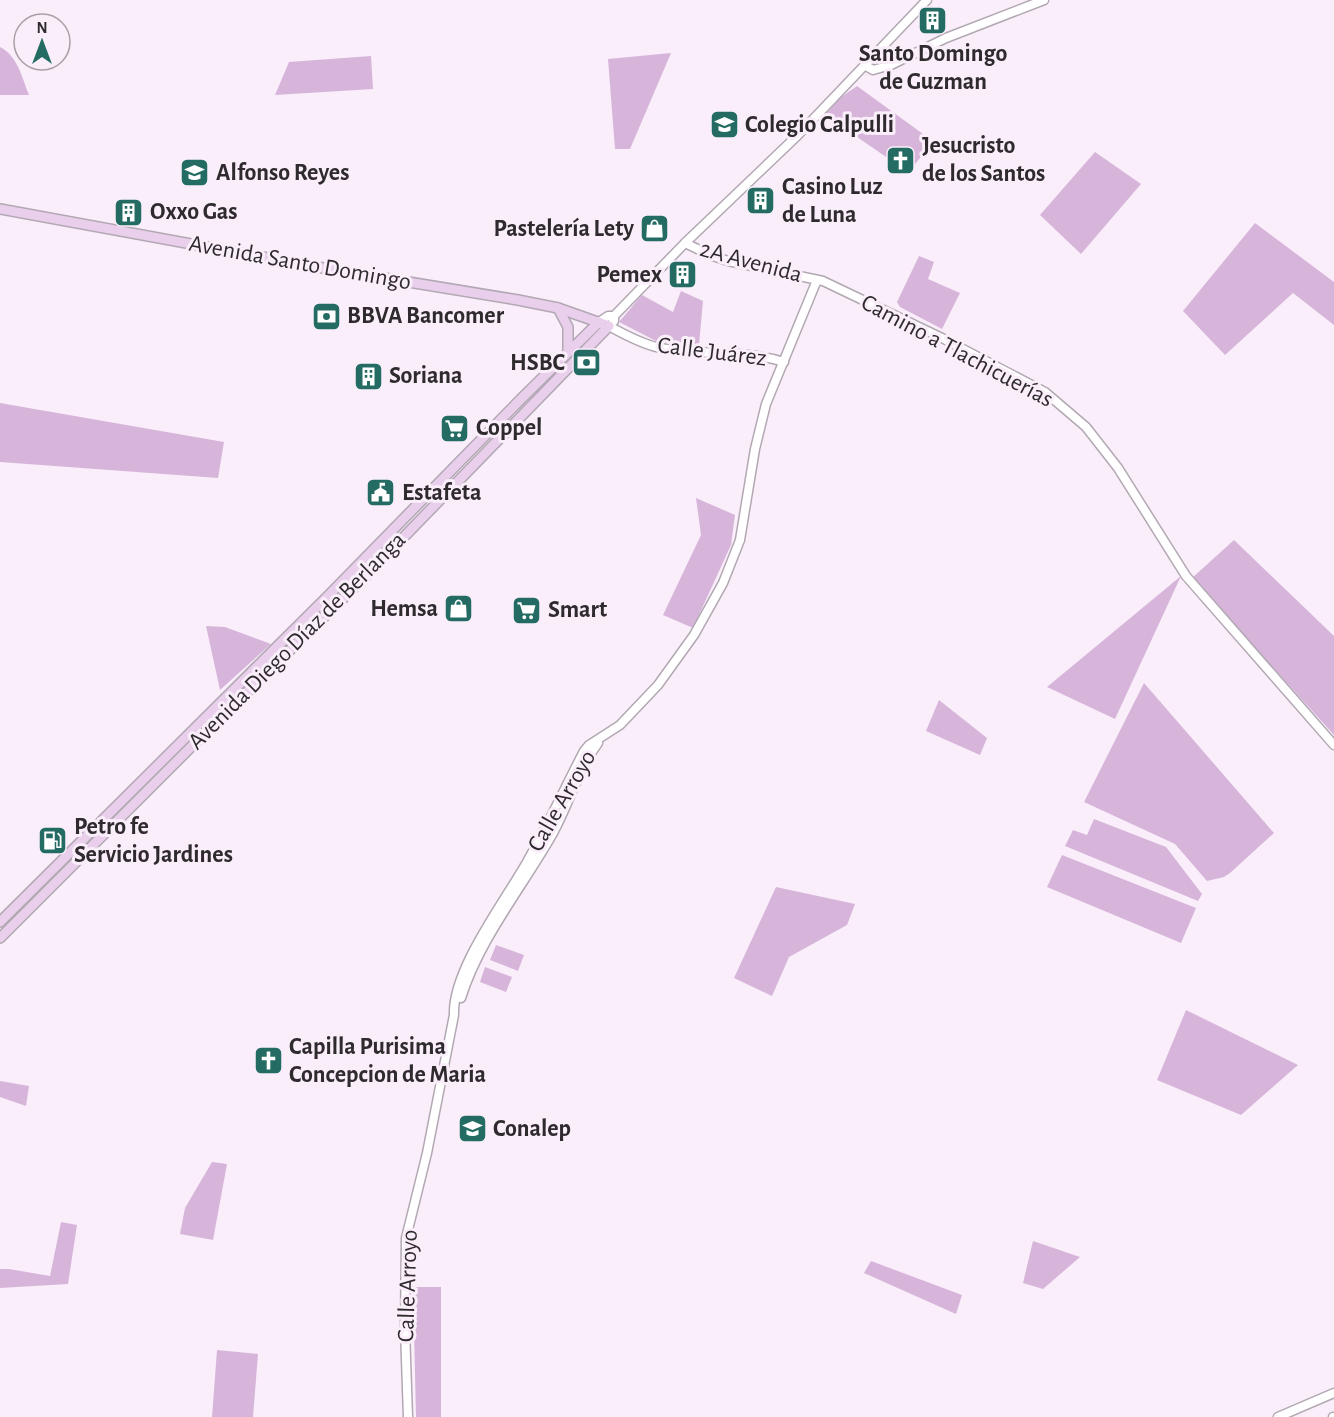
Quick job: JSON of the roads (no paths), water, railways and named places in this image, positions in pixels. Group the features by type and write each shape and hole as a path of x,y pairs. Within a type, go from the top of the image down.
{"main road":[{"name":"Avenida Santo Domingo","path":"0,209 558,308 609,326"},
{"path":"558,308 568,327 568,352"},
{"name":"Avenida Diego Díaz de Berlanga","path":"0,922 599,322"},
{"name":"Avenida Diego Díaz de Berlanga","path":"0,938 361,581 609,326"}],"street":[{"name":"Avenida Diego Díaz de Berlanga","path":"609,326 614,321 614,316 685,243 791,142 927,0"},
{"path":"866,66 873,70 891,65 946,38 1044,0"},
{"name":"2A Avenida","path":"685,243 728,261 817,280"},
{"path":"783,362 817,280"},
{"name":"Camino a Tlachicuerías","path":"817,280 934,334 1045,392 1086,427 1118,468 1186,576 1334,745"},
{"name":"Avenida Diego Díaz de Berlanga","path":"599,322 608,316 614,316"},
{"name":"Calle Juárez","path":"609,326 640,342 658,348 749,354 783,362"},
{"name":"Calle Arroyo","path":"408,1417 405,1320 406,1238 429,1142 454,1015 482,951 553,833 591,753 600,740 620,725 658,685 700,625 737,551 754,449 766,405 783,362"},
{"path":"1278,1417 1334,1392"}],"place":[{"name":"Santo Domingo de Guzman","path":"933,21"},
{"name":"Colegio Calpulli","path":"724,125"},
{"name":"Jesucristo de los Santos","path":"901,160"},
{"name":"Alfonso Reyes","path":"195,173"},
{"name":"Casino Luz de Luna","path":"761,201"},
{"name":"Oxxo Gas","path":"129,212"},
{"name":"Pastelería Lety","path":"655,229"},
{"name":"Pemex","path":"683,275"},
{"name":"BBVA Bancomer","path":"326,316"},
{"name":"HSBC","path":"586,363"},
{"name":"Soriana","path":"368,376"},
{"name":"Coppel","path":"455,428"},
{"name":"Estafeta","path":"381,493"},
{"name":"Hemsa","path":"459,609"},
{"name":"Smart","path":"527,610"},
{"name":"Petro fe Servicio Jardines","path":"53,841"},
{"name":"Capilla Purisima Concepcion de Maria","path":"268,1061"},
{"name":"Conalep","path":"472,1129"}]}
